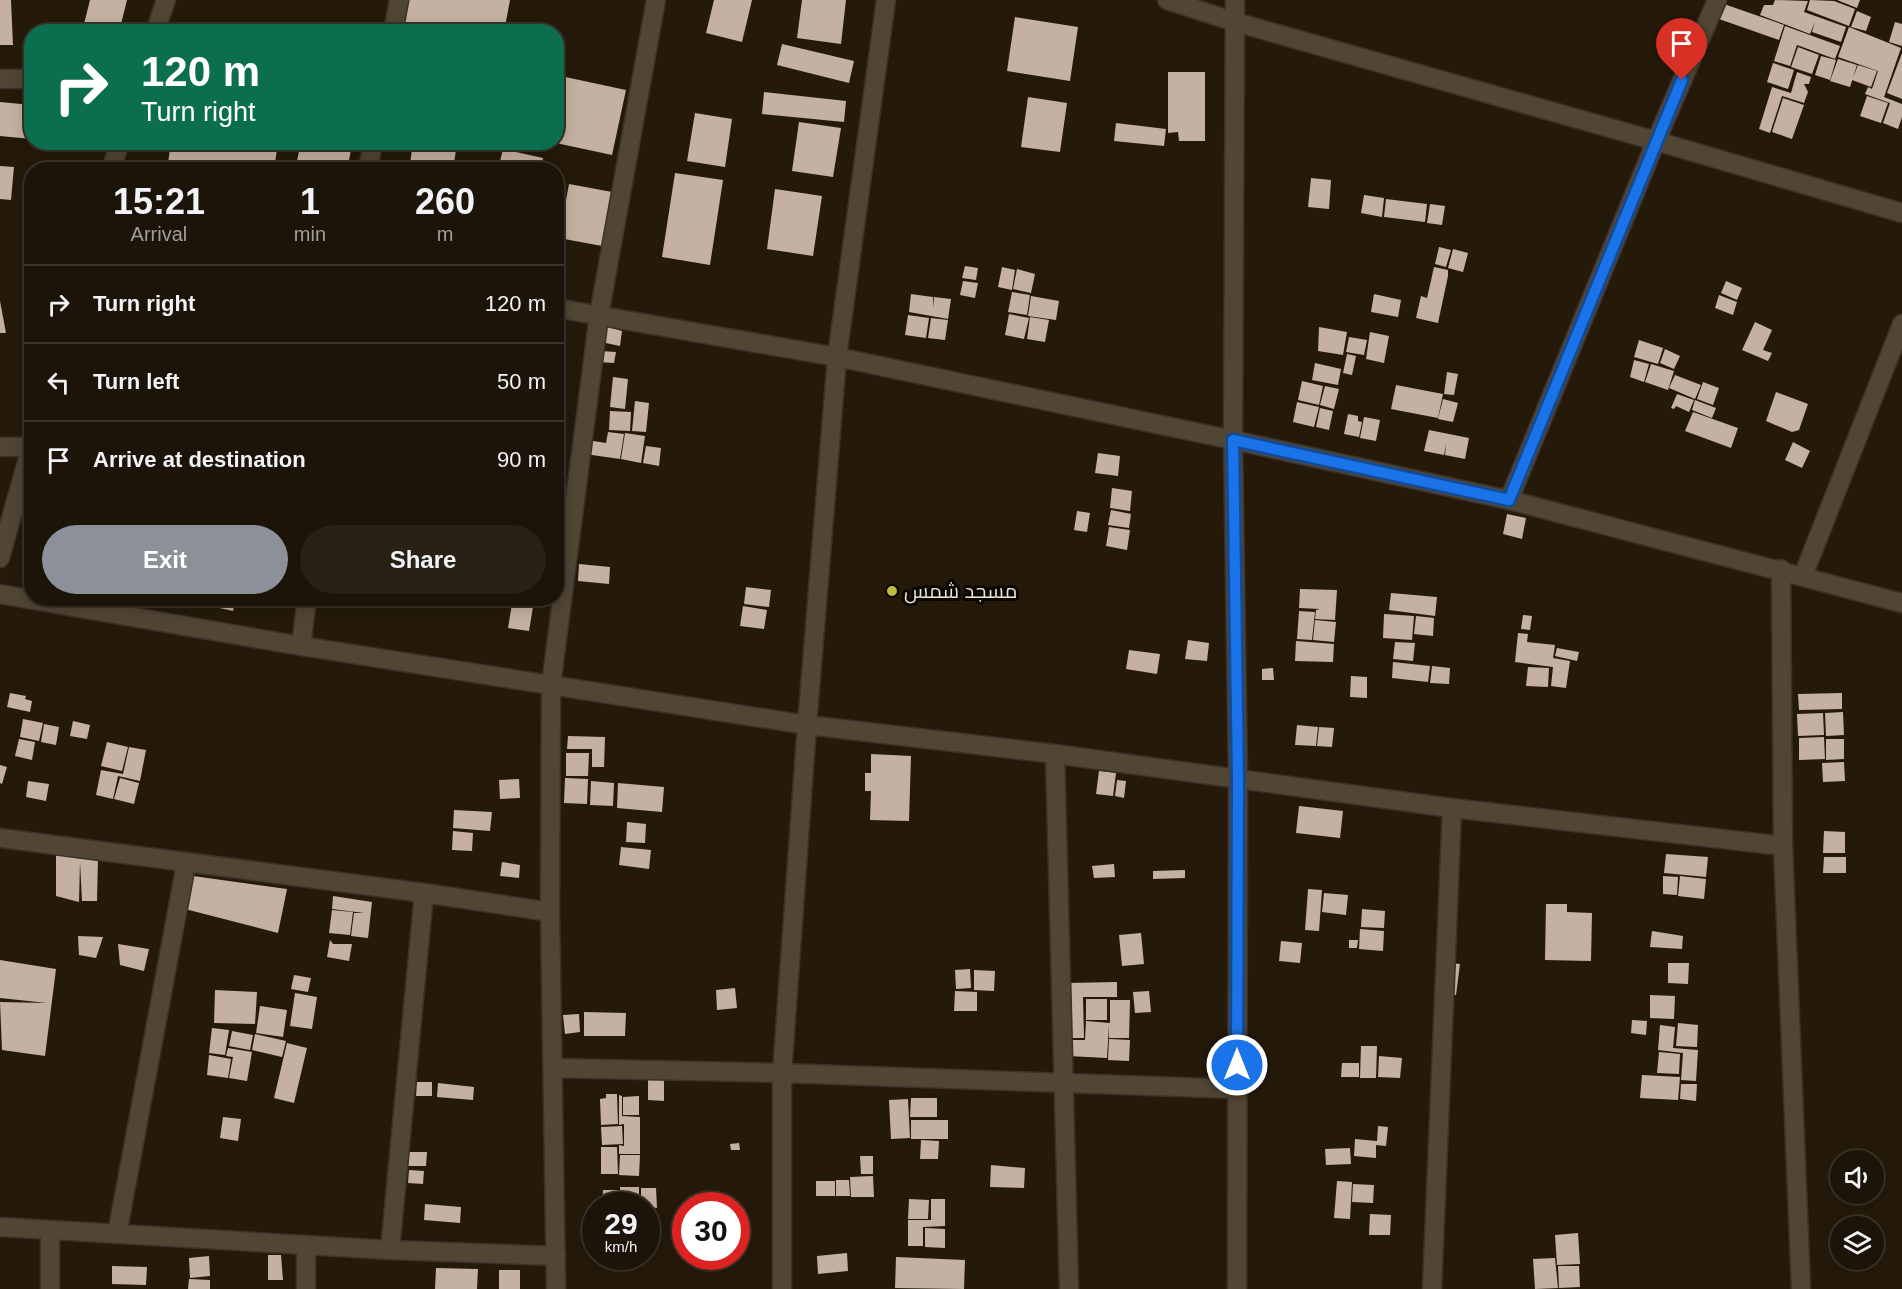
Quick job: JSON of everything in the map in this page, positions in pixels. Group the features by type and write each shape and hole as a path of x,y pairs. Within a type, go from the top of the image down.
{"street":[{"path":"158,24 166,0"},
{"path":"394,24 399,0"},
{"path":"564,585 599,315 656,0"},
{"path":"782,1289 782,1072 807,725 837,357 885,0"},
{"path":"1167,0 1235,22 1902,213"},
{"path":"1235,0 1233,440 1238,779 1237,1289"},
{"path":"1509,500 1656,141 1717,0"},
{"path":"0,78 24,79"},
{"path":"564,309 837,357 1509,500 1780,569 1902,603"},
{"path":"1803,576 1902,324"},
{"path":"0,447 24,446"},
{"path":"0,558 24,471"},
{"path":"1780,569 1783,846 1801,1289"},
{"path":"0,594 24,598"},
{"path":"69,606 301,646 807,725 1055,754 1452,808 1783,846"},
{"path":"301,646 306,606"},
{"path":"556,1289 550,912 551,685 561,606"},
{"path":"1055,754 1069,1289"},
{"path":"1432,1289 1452,808"},
{"path":"0,838 186,864 424,893 550,912"},
{"path":"117,1234 186,864"},
{"path":"390,1250 424,893"},
{"path":"554,1068 782,1072 1237,1089"},
{"path":"0,1227 390,1250 556,1256"},
{"path":"50,1231 51,1289"},
{"path":"306,1245 306,1289"}],"building":[{"path":"0,0 11,0 13,45 0,45"},
{"path":"90,0 127,0 121,24 84,24"},
{"path":"408,0 510,0 506,24 403,24"},
{"path":"714,0 752,0 742,42 706,33"},
{"path":"802,0 846,0 841,44 797,38"},
{"path":"1775,0 1808,1 1804,12 1846,27 1841,42 1812,32 1815,22 1810,34 1760,15 1764,5 1773,5"},
{"path":"1810,0 1834,1 1855,9 1849,26 1807,10"},
{"path":"1837,0 1860,0 1857,8"},
{"path":"1724,4 1784,25 1779,40 1719,19"},
{"path":"1857,11 1871,17 1866,31 1851,27"},
{"path":"1015,17 1078,27 1070,81 1007,71"},
{"path":"1895,22 1902,24 1902,46 1889,42"},
{"path":"1785,26 1840,46 1835,59 1797,45 1790,66 1774,61"},
{"path":"1849,27 1901,48 1884,97 1902,104 1902,117 1898,129 1883,123 1890,103 1865,94 1868,87 1872,89 1878,71 1838,57"},
{"path":"782,44 854,61 849,83 777,65"},
{"path":"1798,47 1819,55 1812,74 1791,67"},
{"path":"1902,53 1902,99 1887,93"},
{"path":"1821,56 1836,60 1830,80 1815,75"},
{"path":"1838,59 1857,65 1850,87 1830,81"},
{"path":"1773,63 1794,70 1788,89 1767,82"},
{"path":"1858,65 1877,71 1871,87 1852,80"},
{"path":"1168,72 1205,72 1205,141 1179,141 1178,132 1168,133"},
{"path":"1797,72 1811,77 1809,84 1804,84 1808,92 1804,103 1782,96 1770,133 1759,129 1772,87 1791,93"},
{"path":"564,77 626,90 612,155 564,145"},
{"path":"764,92 846,101 844,122 762,114"},
{"path":"1867,96 1888,103 1881,123 1860,116"},
{"path":"1028,97 1067,103 1060,152 1021,147"},
{"path":"1783,98 1804,105 1792,139 1772,132"},
{"path":"0,102 24,104 24,138 0,136"},
{"path":"695,113 732,119 725,167 687,161"},
{"path":"799,122 841,128 833,177 792,171"},
{"path":"1116,123 1166,129 1164,146 1114,141"},
{"path":"170,150 277,150 275,162 168,162"},
{"path":"299,150 351,150 349,162 297,162"},
{"path":"412,150 456,150 454,162 410,162"},
{"path":"503,150 543,158 542,162 500,162"},
{"path":"0,166 14,167 11,200 0,199"},
{"path":"675,173 723,180 710,265 662,257"},
{"path":"1311,178 1331,180 1329,209 1308,207"},
{"path":"569,184 612,192 602,246 564,239 564,211"},
{"path":"775,189 822,196 813,256 767,249"},
{"path":"1364,195 1384,198 1382,217 1361,213"},
{"path":"1386,199 1427,204 1425,222 1384,217"},
{"path":"1430,204 1445,206 1442,225 1427,223"},
{"path":"1439,247 1451,250 1446,267 1435,264"},
{"path":"1453,249 1468,253 1463,272 1448,268"},
{"path":"965,266 978,268 976,280 962,278"},
{"path":"1002,267 1015,270 1012,290 998,287"},
{"path":"1434,267 1448,270 1438,323 1416,318 1421,296 1427,298"},
{"path":"1017,269 1035,274 1031,293 1013,289"},
{"path":"963,281 978,283 975,298 960,295"},
{"path":"1726,281 1742,288 1737,300 1721,293"},
{"path":"1012,292 1030,295 1027,315 1008,312"},
{"path":"911,294 933,297 933,308 934,297 951,299 948,319 909,312"},
{"path":"1374,294 1401,300 1398,317 1371,312"},
{"path":"1719,295 1737,302 1733,315 1715,308"},
{"path":"1031,296 1059,301 1056,320 1028,316"},
{"path":"0,301 6,333 0,333"},
{"path":"1009,314 1029,318 1024,339 1005,335"},
{"path":"908,315 929,318 926,338 905,335"},
{"path":"1030,317 1049,320 1045,342 1027,339"},
{"path":"931,318 948,320 945,340 928,338"},
{"path":"1755,322 1772,330 1763,350 1772,353 1768,361 1742,350"},
{"path":"604,326 622,331 620,346 601,342"},
{"path":"1319,327 1347,332 1343,355 1318,351"},
{"path":"1370,332 1389,336 1384,363 1366,359"},
{"path":"1349,337 1367,340 1364,355 1346,352"},
{"path":"1639,340 1663,348 1658,364 1634,357"},
{"path":"1665,349 1680,356 1674,369 1660,363"},
{"path":"600,351 616,352 614,363 598,362"},
{"path":"1347,354 1356,356 1352,375 1343,373"},
{"path":"1634,360 1649,364 1644,382 1630,377"},
{"path":"1315,363 1341,369 1338,385 1312,380"},
{"path":"1651,364 1674,371 1668,390 1645,382"},
{"path":"1447,372 1458,374 1454,395 1444,394"},
{"path":"1675,375 1701,385 1695,399 1669,388"},
{"path":"613,377 628,379 625,409 610,407"},
{"path":"1302,381 1323,386 1319,405 1298,400"},
{"path":"1703,382 1719,388 1713,405 1697,399"},
{"path":"1396,385 1443,394 1438,418 1391,409"},
{"path":"1325,386 1339,389 1334,409 1320,405"},
{"path":"1776,392 1808,404 1799,430 1792,432 1766,421"},
{"path":"1677,394 1694,400 1689,412 1676,406 1674,409 1671,408"},
{"path":"1443,399 1458,403 1453,422 1438,419"},
{"path":"1695,400 1716,408 1712,418 1692,410"},
{"path":"635,401 649,403 646,432 632,431"},
{"path":"1297,402 1319,407 1314,427 1293,422"},
{"path":"1320,408 1333,411 1329,430 1316,427"},
{"path":"610,411 631,412 630,431 609,430"},
{"path":"1693,412 1738,428 1731,448 1685,431"},
{"path":"1348,414 1358,416 1358,421 1362,422 1359,437 1344,434"},
{"path":"1364,417 1380,420 1376,441 1360,438"},
{"path":"1429,430 1469,438 1465,459 1445,455 1446,444 1444,455 1424,451"},
{"path":"608,432 624,434 620,459 585,454 587,440 606,443"},
{"path":"625,433 645,436 641,463 621,459"},
{"path":"1793,442 1810,451 1802,468 1785,460"},
{"path":"646,446 661,448 659,466 643,463"},
{"path":"1098,453 1120,456 1118,476 1095,473"},
{"path":"1112,488 1132,491 1130,511 1110,508"},
{"path":"1111,510 1131,514 1129,528 1108,525"},
{"path":"1077,511 1090,513 1087,532 1074,530"},
{"path":"1507,514 1526,518 1522,539 1503,534"},
{"path":"1109,527 1130,530 1127,550 1106,546"},
{"path":"579,564 610,567 609,584 578,581"},
{"path":"746,587 771,590 769,607 744,604"},
{"path":"1300,589 1337,590 1335,620 1315,619 1316,610 1320,609 1299,608"},
{"path":"1391,593 1437,597 1435,616 1389,610"},
{"path":"210,606 234,606 233,611"},
{"path":"512,606 533,607 529,631 508,628"},
{"path":"743,606 767,610 764,629 740,626"},
{"path":"1299,611 1315,612 1312,640 1297,639"},
{"path":"1384,614 1414,616 1412,640 1383,638"},
{"path":"1523,615 1532,616 1530,630 1521,629"},
{"path":"1416,616 1434,618 1433,636 1414,634"},
{"path":"1315,620 1336,622 1334,642 1313,640"},
{"path":"1518,633 1528,634 1527,642 1555,645 1553,658 1570,661 1566,688 1551,686 1553,667 1515,662"},
{"path":"1188,640 1209,643 1207,661 1185,659"},
{"path":"1296,641 1334,644 1333,662 1295,661"},
{"path":"1395,642 1415,643 1413,661 1393,659"},
{"path":"1557,648 1579,652 1577,661 1555,656"},
{"path":"1129,650 1160,654 1157,674 1126,669"},
{"path":"1393,662 1430,666 1428,682 1392,678"},
{"path":"1432,666 1450,668 1449,684 1430,683"},
{"path":"1528,667 1549,668 1548,687 1526,686"},
{"path":"1273,668 1274,680 1262,680 1262,669"},
{"path":"1351,676 1367,677 1367,698 1350,697"},
{"path":"10,693 26,696 25,699 32,701 30,712 7,707"},
{"path":"1842,693 1842,709 1799,710 1798,694"},
{"path":"1843,712 1844,735 1826,736 1825,713"},
{"path":"1823,713 1824,735 1798,736 1797,714"},
{"path":"23,719 43,723 39,741 20,737"},
{"path":"73,721 90,725 87,739 70,736"},
{"path":"44,724 59,727 56,745 41,742"},
{"path":"1297,725 1318,727 1316,746 1295,745"},
{"path":"1319,727 1334,728 1332,747 1317,746"},
{"path":"568,736 605,737 604,767 592,767 592,749 567,749"},
{"path":"1824,737 1825,759 1799,760 1799,738"},
{"path":"19,739 35,742 32,760 15,756"},
{"path":"1826,739 1844,739 1844,759 1826,760"},
{"path":"107,742 128,747 122,771 101,766"},
{"path":"129,747 146,750 140,781 118,776 113,799 96,795 101,770 123,774"},
{"path":"566,753 589,753 588,776 566,776"},
{"path":"871,754 911,756 909,821 870,820 871,791 865,791 865,773 871,773"},
{"path":"1844,762 1845,781 1823,782 1822,763"},
{"path":"0,765 7,767 2,784 0,783"},
{"path":"1099,771 1116,773 1113,796 1096,794"},
{"path":"120,778 139,783 134,804 114,799"},
{"path":"565,778 588,779 587,804 564,803"},
{"path":"519,779 520,798 500,799 499,780"},
{"path":"1117,780 1126,781 1124,798 1115,796"},
{"path":"28,781 49,784 46,801 26,797"},
{"path":"591,781 614,783 613,806 590,805"},
{"path":"618,783 664,787 662,812 617,808"},
{"path":"1299,806 1343,811 1340,838 1296,833"},
{"path":"454,810 492,812 490,831 453,828"},
{"path":"627,822 646,824 645,843 626,842"},
{"path":"453,831 473,833 472,851 452,850"},
{"path":"1824,831 1845,832 1845,853 1823,853"},
{"path":"621,847 651,850 649,869 619,865"},
{"path":"1666,854 1708,857 1706,877 1664,873"},
{"path":"56,855 98,857 97,901 82,901 80,862 79,902 56,896"},
{"path":"1824,857 1846,857 1846,873 1823,873"},
{"path":"502,862 520,865 519,878 500,876"},
{"path":"1114,864 1115,877 1094,878 1092,866"},
{"path":"1185,870 1185,878 1153,879 1153,871"},
{"path":"193,876 287,889 278,933 185,909"},
{"path":"1663,876 1678,877 1677,895 1663,894"},
{"path":"1680,876 1706,879 1704,899 1678,896"},
{"path":"1308,889 1322,890 1319,931 1305,930"},
{"path":"1324,893 1348,895 1346,915 1322,912"},
{"path":"333,896 372,902 368,938 351,936 354,913 364,913 332,909"},
{"path":"1546,904 1567,904 1567,912 1592,913 1591,961 1545,960"},
{"path":"1362,909 1385,911 1384,928 1361,927"},
{"path":"332,910 353,912 350,935 329,933"},
{"path":"1360,929 1384,931 1383,951 1359,949"},
{"path":"1652,931 1683,936 1682,949 1650,947"},
{"path":"1141,933 1144,964 1122,966 1119,935"},
{"path":"78,936 103,937 96,958 79,955"},
{"path":"330,940 333,944 352,944 349,961 327,957"},
{"path":"1349,940 1358,940 1357,948 1349,948"},
{"path":"1281,941 1302,943 1300,963 1279,961"},
{"path":"118,944 149,949 144,971 120,965"},
{"path":"0,960 56,969 45,1056 2,1050 0,1002 47,1003 0,998"},
{"path":"1450,963 1460,964 1456,995 1446,993"},
{"path":"1668,963 1689,963 1688,984 1668,983"},
{"path":"970,969 971,988 956,989 955,970"},
{"path":"974,970 995,971 994,991 974,990"},
{"path":"294,975 311,978 308,992 291,989"},
{"path":"1117,982 1117,997 1083,997 1084,1038 1068,1038 1067,983"},
{"path":"735,988 737,1008 717,1010 716,990"},
{"path":"215,990 257,992 255,1024 214,1023"},
{"path":"955,991 977,992 977,1011 954,1011"},
{"path":"1149,991 1151,1012 1135,1013 1133,992"},
{"path":"295,993 317,997 312,1029 290,1026"},
{"path":"1650,995 1675,996 1674,1019 1650,1018"},
{"path":"1086,999 1107,999 1107,1020 1086,1020"},
{"path":"1110,1000 1130,1000 1129,1038 1109,1038 1109,1025 1107,1058 1068,1056 1069,1040 1085,1040 1086,1021 1110,1023"},
{"path":"260,1006 287,1010 283,1037 256,1033"},
{"path":"584,1012 626,1013 625,1036 584,1036"},
{"path":"579,1014 580,1032 565,1034 563,1015"},
{"path":"1632,1020 1647,1021 1646,1035 1631,1033"},
{"path":"1678,1023 1698,1025 1697,1047 1676,1046"},
{"path":"1660,1025 1675,1027 1673,1048 1698,1050 1696,1081 1681,1080 1683,1053 1658,1050"},
{"path":"212,1028 229,1030 225,1055 209,1053"},
{"path":"232,1031 253,1035 250,1050 229,1046"},
{"path":"255,1034 286,1041 282,1057 252,1050"},
{"path":"1109,1039 1130,1040 1129,1061 1108,1060"},
{"path":"287,1043 307,1048 294,1103 274,1098"},
{"path":"1361,1046 1377,1046 1376,1078 1360,1078"},
{"path":"228,1048 252,1052 247,1081 229,1078 233,1057 226,1056"},
{"path":"1659,1052 1680,1054 1679,1074 1657,1073"},
{"path":"209,1055 231,1059 228,1078 207,1075"},
{"path":"1379,1056 1402,1058 1400,1078 1378,1077"},
{"path":"1342,1063 1359,1063 1359,1077 1341,1077"},
{"path":"1642,1075 1680,1077 1678,1100 1640,1098"},
{"path":"648,1080 664,1080 664,1101 648,1100"},
{"path":"417,1082 432,1082 432,1096 416,1096"},
{"path":"438,1083 474,1087 473,1100 437,1097"},
{"path":"1681,1084 1697,1084 1696,1101 1680,1099"},
{"path":"606,1094 617,1094 618,1124 601,1125 600,1099 606,1098"},
{"path":"619,1095 622,1096 622,1116 640,1117 640,1154 619,1154 619,1145 624,1146 624,1124 619,1125"},
{"path":"639,1096 639,1115 623,1115 623,1097"},
{"path":"911,1098 937,1098 937,1117 910,1117"},
{"path":"908,1099 910,1138 891,1139 889,1100"},
{"path":"223,1117 241,1119 238,1141 220,1138"},
{"path":"911,1120 948,1120 948,1139 911,1139"},
{"path":"622,1126 623,1144 602,1145 601,1127"},
{"path":"1378,1126 1388,1127 1386,1146 1376,1145 1376,1158 1354,1156 1355,1139 1377,1141"},
{"path":"921,1140 939,1141 938,1159 920,1159"},
{"path":"739,1143 740,1150 731,1150 730,1144"},
{"path":"601,1147 617,1147 618,1174 601,1174"},
{"path":"1350,1148 1351,1164 1326,1165 1325,1149"},
{"path":"409,1152 427,1152 426,1166 408,1166"},
{"path":"620,1155 640,1155 639,1176 619,1175"},
{"path":"860,1156 873,1156 873,1174 861,1174"},
{"path":"991,1165 1025,1168 1024,1188 990,1187"},
{"path":"409,1170 424,1171 423,1184 408,1183"},
{"path":"873,1176 874,1197 851,1197 850,1177"},
{"path":"836,1180 849,1180 850,1196 836,1196"},
{"path":"816,1181 835,1181 835,1196 816,1196"},
{"path":"1337,1181 1352,1182 1350,1219 1334,1218"},
{"path":"1353,1184 1374,1185 1373,1203 1352,1202"},
{"path":"620,1187 639,1187 639,1192 620,1192"},
{"path":"641,1188 656,1188 656,1192 641,1192"},
{"path":"603,1190 619,1190 619,1192 603,1192"},
{"path":"909,1199 929,1200 928,1219 908,1219"},
{"path":"931,1199 945,1199 945,1226 923,1227 923,1246 908,1246 908,1220 931,1220"},
{"path":"425,1204 461,1207 460,1223 424,1220"},
{"path":"1370,1214 1391,1215 1390,1235 1369,1235"},
{"path":"925,1228 945,1229 945,1248 925,1247"},
{"path":"1578,1233 1580,1264 1557,1265 1555,1235"},
{"path":"847,1253 848,1271 818,1274 817,1256"},
{"path":"268,1255 281,1255 283,1280 268,1280"},
{"path":"209,1256 210,1276 190,1278 189,1258"},
{"path":"896,1257 965,1260 964,1289 895,1288"},
{"path":"1555,1258 1558,1288 1535,1289 1533,1259"},
{"path":"112,1266 147,1267 146,1285 112,1284"},
{"path":"1558,1266 1579,1266 1580,1287 1559,1288"},
{"path":"436,1268 478,1269 477,1289 435,1289"},
{"path":"499,1270 520,1270 520,1289 499,1289"},
{"path":"189,1279 210,1280 210,1289 188,1289"}],"place":[{"name":"مسجد شمس","path":"892,591"}],"route":[{"path":"1237,1065 1238,779 1233,440 1509,500 1682,80"}]}
